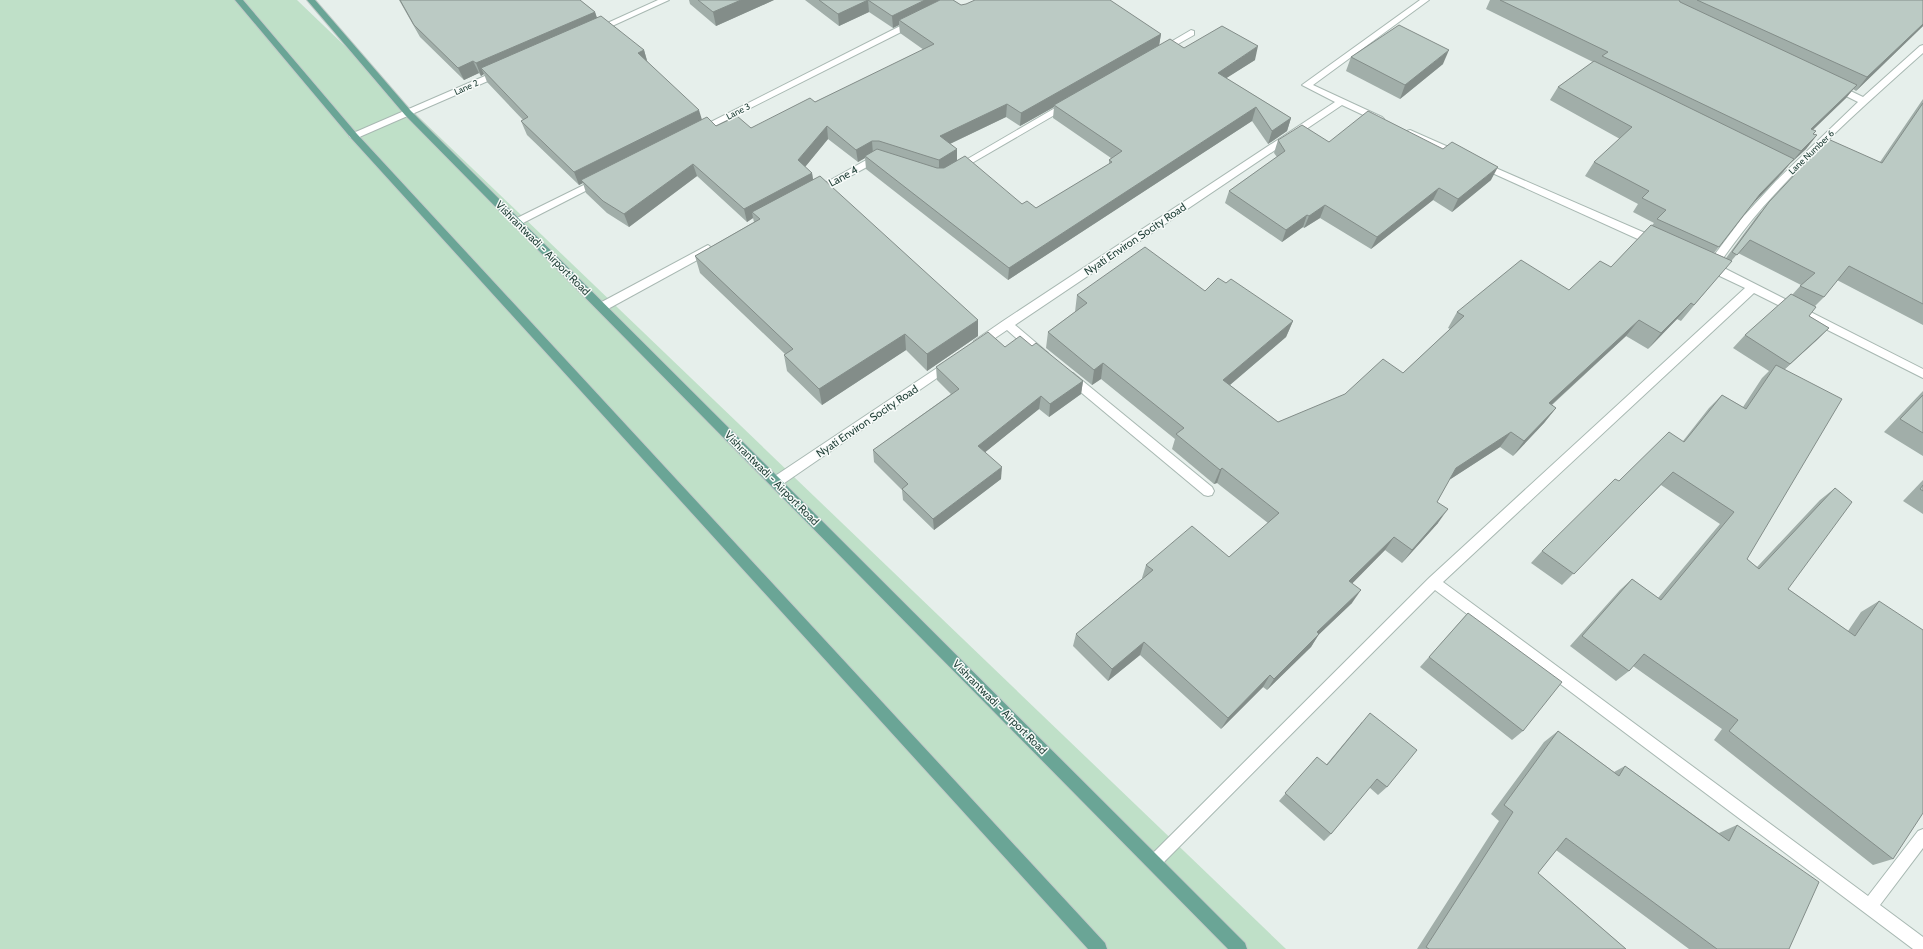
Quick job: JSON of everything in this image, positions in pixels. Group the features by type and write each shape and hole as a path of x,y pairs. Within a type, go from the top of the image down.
{"main road":[{"path":"239,0 354,136 1099,949"},
{"name":"Vishrantwadi - Airport Road","path":"311,0 408,113 1239,949"}],"street":[{"path":"586,34 665,0"},
{"path":"1425,0 1306,85 1341,102 1668,247"},
{"name":"Lane 3","path":"688,136 923,18"},
{"path":"1150,56 1191,33"},
{"name":"Lane Number 6","path":"1711,266 1788,169 1923,48"},
{"name":"Lane 2","path":"354,136 508,69"},
{"path":"1829,84 1864,101"},
{"path":"947,174 1075,99"},
{"name":"Nyati Environ Socity Road","path":"776,482 1007,324 1341,102"},
{"name":"Lane 4","path":"808,195 877,157 891,162"},
{"path":"517,222 609,175"},
{"path":"602,307 719,243"},
{"path":"1696,260 1753,287 1923,374"},
{"path":"1154,862 1434,582 1753,287"},
{"path":"1007,324 1208,491"},
{"path":"1434,582 1923,947"},
{"path":"1870,907 1923,836"}],"green space":[{"path":"0,0 297,0 1286,949 0,949"}],"building":[{"path":"400,0 580,0 595,12 476,63 473,61 458,68 414,25"},
{"path":"698,0 741,0 713,12"},
{"path":"819,0 868,0 838,14"},
{"path":"868,0 925,0 892,16"},
{"path":"940,0 953,0 961,5 975,0 1110,0 1161,34 1021,113 1007,104 940,136 957,149 939,160 879,141 872,141 856,150 827,126 798,160 812,173 744,209 693,164 624,214 603,201 581,180 707,117 716,126 737,116 751,128 810,98 815,102 934,44 899,20"},
{"path":"1500,0 1679,0 1680,2 1857,85 1811,129 1816,131 1813,134 1817,135 1801,151 1602,56 1608,52"},
{"path":"1697,0 1923,0 1923,24 1867,77"},
{"path":"601,16 644,50 638,53 699,110 574,172 521,121 528,117 481,68"},
{"path":"1399,25 1449,50 1405,85 1351,57"},
{"path":"1222,26 1258,46 1218,73 1291,118 1272,131 1256,107 1009,268 865,156 877,149 937,168 944,168 965,156 1022,204 1027,201 1036,208 1112,162 1109,160 1122,151 1054,105 1170,39 1184,48"},
{"path":"1594,61 1794,159 1760,194 1719,247 1657,219 1666,210 1642,198 1649,191 1594,162 1632,127 1558,87"},
{"path":"1923,103 1923,304 1849,266 1824,297 1800,286 1815,273 1750,240 1737,255 1732,252 1769,202 1828,139 1882,163"},
{"path":"1368,111 1443,149 1452,142 1498,167 1458,199 1439,188 1377,237 1325,205 1309,216 1307,215 1286,230 1229,191 1285,151 1278,140 1302,125 1329,142"},
{"path":"820,176 978,320 927,354 905,334 819,389 784,355 793,349 695,256 760,219 752,212"},
{"path":"1651,225 1732,261 1694,305 1691,303 1661,333 1639,320 1549,403 1556,408 1524,441 1511,432 1456,468 1437,502 1448,509 1412,550 1394,537 1349,581 1361,590 1317,632 1319,634 1274,679 1270,675 1228,718 1144,642 1112,669 1076,634 1153,570 1146,565 1192,526 1229,557 1279,513 1222,468 1220,470 1176,434 1184,428 1103,363 1094,370 1048,332 1087,303 1077,295 1145,247 1205,291 1218,278 1226,283 1231,279 1293,321 1223,380 1278,422 1345,394 1383,359 1403,373 1464,316 1457,312 1521,260 1569,290 1600,261 1611,267"},
{"path":"1791,294 1816,307 1809,316 1829,328 1790,364 1745,335"},
{"path":"988,332 1005,347 1020,336 1032,346 1036,343 1083,381 1050,404 1041,396 978,446 1002,467 933,519 902,489 908,484 873,450 959,389 936,367"},
{"path":"1776,365 1842,399 1747,559 1759,569 1835,488 1852,502 1788,589 1855,636 1879,601 1923,630 1923,813 1893,859 1729,731 1738,720 1644,654 1629,671 1582,636 1632,579 1661,600 1734,512 1673,472 1574,574 1542,551 1615,479 1619,481 1669,432 1684,442 1722,395 1746,409"},
{"path":"1923,395 1923,433 1900,419"},
{"path":"1468,613 1562,682 1523,731 1429,657"},
{"path":"1370,713 1417,750 1387,787 1377,779 1331,834 1285,793 1317,757 1327,765"},
{"path":"1558,731 1619,776 1625,766 1729,841 1737,825 1819,882 1789,949 1717,949 1566,838 1538,873 1626,949 1429,949 1426,947 1513,812 1504,805"}]}
